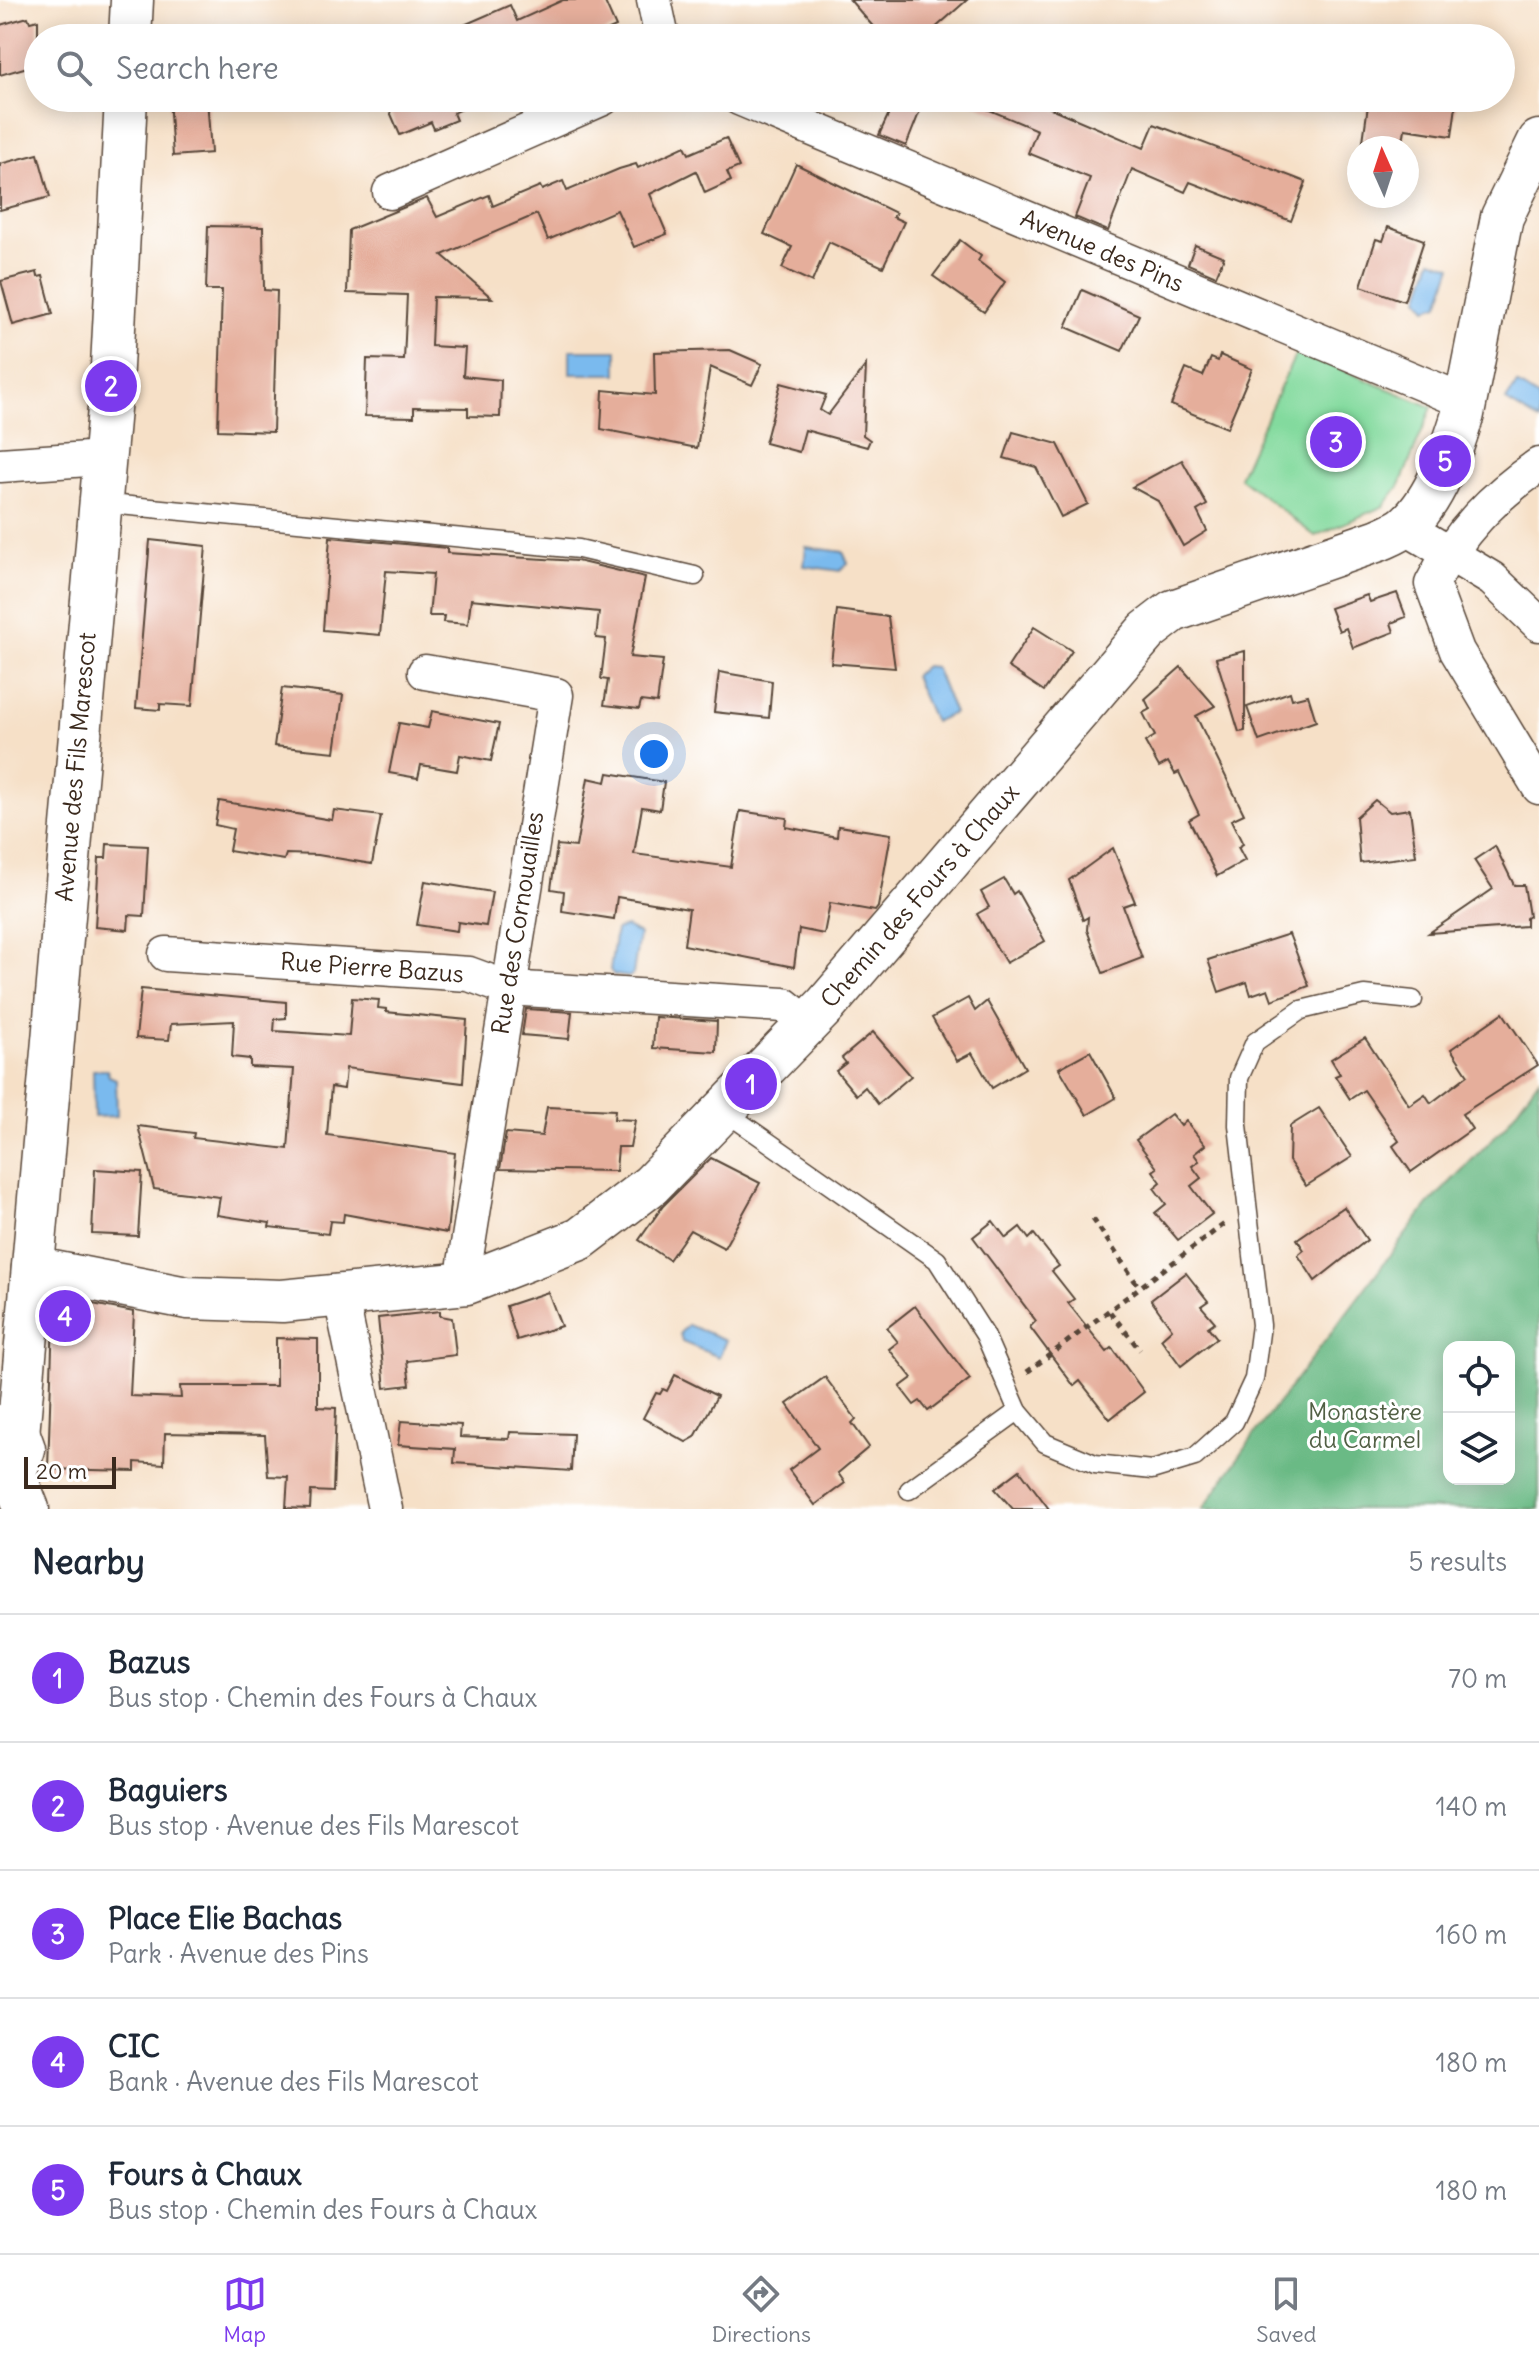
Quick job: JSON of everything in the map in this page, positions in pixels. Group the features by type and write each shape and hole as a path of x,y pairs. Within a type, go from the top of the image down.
{"main road":[{"path":"7,1450 27,1509"}],"street":[{"path":"131,24 132,0"},
{"path":"654,0 659,24"},
{"name":"Avenue des Fils Marescot","path":"7,1450 33,1268 119,269 125,112"},
{"path":"390,192 571,112"},
{"name":"Avenue des Pins","path":"772,112 1466,402"},
{"name":"Chemin des Fours à Chaux","path":"33,1268 187,1298 257,1302 341,1297 467,1283 580,1239 609,1220 651,1185 808,1024 1147,631 1173,611 1379,540 1405,527 1432,490 1455,439 1466,402 1502,217 1539,141"},
{"path":"0,465 103,458"},
{"path":"1539,465 1500,492 1467,527 1432,584 1457,651 1539,787"},
{"path":"1432,490 1453,506 1467,527 1492,579"},
{"path":"1405,527 1447,555 1492,579 1539,624"},
{"name":"Rue des Cornouailles","path":"425,672 556,695 465,1263 467,1283"},
{"name":"Rue Pierre Bazus","path":"166,954 469,974 507,988 784,1005 808,1024"},
{"path":"341,1297 385,1509"}],"lane":[{"path":"99,503 579,549 695,576"},
{"path":"724,1111 937,1260 985,1335 1018,1411 1045,1443 1095,1464 1152,1470 1195,1457 1234,1422 1254,1379 1261,1325 1238,1125 1239,1078 1255,1042 1301,1010 1364,995 1413,1000"},
{"path":"909,1490 1018,1411"}],"path":[{"path":"1007,1387 1247,1207"},
{"path":"1093,1219 1139,1287"},
{"path":"1110,1312 1140,1350"}],"green space":[{"path":"1297,351 1432,407 1400,485 1384,506 1315,536 1239,477"},
{"name":"Monastère du Carmel","path":"1539,1078 1539,1509 1203,1509 1259,1428 1428,1205 1504,1127"}],"water":[{"path":"1432,259 1452,266 1439,304 1427,308 1419,298"},
{"path":"570,350 617,350 617,374 570,374"},
{"path":"1517,384 1539,398 1539,421 1506,401"},
{"path":"806,547 843,552 848,563 840,571 804,566"},
{"path":"925,666 935,667 954,713 934,722 914,676"},
{"path":"626,927 639,934 633,974 629,977 614,975 610,970 616,930"},
{"path":"93,1070 107,1070 109,1076 116,1079 117,1116 94,1117"},
{"path":"688,1325 726,1340 719,1357 682,1342 680,1333"}],"building":[{"path":"563,0 604,0 615,24 466,24 510,5 517,21"},
{"path":"850,0 967,0 940,24 871,24"},
{"path":"28,17 30,22 38,20 38,24 24,24 24,68 0,75 0,25"},
{"path":"170,112 208,112 211,153 173,156"},
{"path":"390,112 455,112 456,120 434,129 431,122 400,135"},
{"path":"890,112 919,112 906,146 879,135"},
{"path":"994,112 1060,112 1144,148 1154,124 1306,182 1291,221 1190,182 1185,192 1132,169 1108,231 1075,217 1090,178 1028,153 1037,130"},
{"path":"1367,112 1455,112 1452,136 1405,129 1404,136 1364,136"},
{"path":"726,138 739,167 727,172 731,181 705,193 696,171 650,194 667,234 634,247 617,210 548,240 537,214 442,255 492,298 433,297 431,346 465,348 463,376 501,380 500,417 468,416 468,408 414,407 414,417 365,416 367,359 404,360 407,295 347,293 349,230 427,198 437,217 489,195 493,206 540,186 542,190 563,181 567,191 619,169 636,164 638,168 685,146 689,154"},
{"path":"38,154 50,197 0,210 0,164"},
{"path":"796,164 896,213 893,217 904,222 883,267 829,242 812,282 782,268 792,247 764,234"},
{"path":"208,226 263,227 264,290 277,291 273,432 218,430 222,290 206,290"},
{"path":"1388,227 1424,240 1404,301 1361,286 1376,239 1383,241"},
{"path":"960,240 981,256 978,261 1005,282 984,312 933,276"},
{"path":"1195,245 1224,257 1216,276 1188,264"},
{"path":"37,272 38,277 43,276 53,314 13,325 1,281"},
{"path":"1082,290 1139,315 1122,351 1066,327"},
{"path":"730,350 762,364 752,385 710,367 697,448 601,429 603,390 655,395 654,352"},
{"path":"1220,355 1252,369 1227,428 1171,405 1186,369 1203,376 1211,358 1218,361"},
{"path":"866,365 863,435 870,440 867,447 805,430 799,452 765,443 781,383 826,395 820,410 828,415"},
{"path":"1013,432 1058,444 1088,504 1061,517 1036,467 1004,458"},
{"path":"1182,460 1207,505 1197,511 1207,531 1183,546 1158,501 1132,487"},
{"path":"330,537 447,548 447,553 577,561 645,577 630,657 663,660 657,703 641,701 639,709 604,705 608,680 601,679 606,639 596,638 599,612 471,599 468,624 443,622 444,616 429,616 433,574 386,571 380,635 323,630"},
{"path":"150,540 206,546 192,706 160,704 160,710 136,708"},
{"path":"1397,593 1406,617 1391,623 1394,632 1353,648 1346,628 1339,631 1330,608 1367,595 1370,602"},
{"path":"837,610 888,617 895,668 831,663"},
{"path":"1034,627 1072,651 1044,691 1008,667"},
{"path":"1245,651 1245,731 1239,732 1216,658"},
{"path":"1181,667 1215,706 1196,716 1244,814 1231,820 1243,844 1238,847 1245,860 1217,876 1189,820 1199,814 1179,772 1175,774 1168,762 1159,767 1145,742 1155,736 1143,713 1150,709 1145,699"},
{"path":"719,672 772,681 769,718 714,712"},
{"path":"282,688 343,695 335,752 274,746"},
{"path":"1290,692 1292,699 1308,695 1316,721 1259,741 1247,707"},
{"path":"432,711 499,724 491,761 460,755 457,771 421,765 418,778 389,773 399,723 428,728"},
{"path":"608,773 664,782 660,810 642,807 634,854 731,867 740,811 787,818 786,827 837,837 838,826 891,834 878,907 875,911 830,903 824,934 799,929 794,967 684,945 689,909 617,897 614,919 562,911 564,891 551,889 557,845 576,847 588,778 606,782"},
{"path":"1375,800 1390,812 1410,809 1416,856 1360,863 1356,817"},
{"path":"219,801 332,820 334,810 381,816 372,864 318,855 286,854 284,860 229,851 233,829 215,825"},
{"path":"107,844 148,846 144,916 129,915 128,930 95,927 99,858 106,858"},
{"path":"1495,846 1514,885 1524,885 1529,916 1526,926 1429,933 1493,889 1474,860"},
{"path":"1113,848 1135,902 1123,906 1142,958 1103,973 1087,930 1088,917 1083,920 1069,880"},
{"path":"1004,879 1013,894 1017,891 1045,941 1006,963 977,914 989,907 981,892"},
{"path":"425,881 492,892 486,926 458,922 457,931 417,925"},
{"path":"1289,934 1309,986 1272,1000 1268,989 1251,995 1247,982 1219,992 1208,960"},
{"path":"141,989 286,1002 286,1018 275,1019 274,1031 349,1036 352,998 379,1000 378,1008 386,1009 386,1012 467,1020 463,1083 346,1068 344,1089 331,1087 327,1135 455,1153 447,1233 344,1214 343,1222 330,1221 328,1234 269,1227 270,1223 217,1215 220,1197 154,1189 138,1126 194,1133 193,1138 288,1149 294,1069 250,1067 250,1059 232,1057 234,1021 171,1024 169,1040 136,1038"},
{"path":"968,998 975,1011 987,1001 1025,1068 992,1088 972,1053 957,1061 932,1018"},
{"path":"526,1009 572,1012 569,1039 522,1035"},
{"path":"1503,1013 1538,1065 1462,1114 1472,1129 1411,1172 1393,1146 1399,1141 1364,1090 1350,1099 1335,1076 1340,1074 1331,1059 1365,1038 1409,1105 1425,1094 1431,1103 1468,1075 1451,1049"},
{"path":"655,1017 717,1021 716,1052 653,1048"},
{"path":"873,1032 911,1076 878,1104 865,1087 856,1095 836,1071 846,1063 842,1058"},
{"path":"1090,1051 1116,1098 1087,1115 1059,1068"},
{"path":"547,1107 615,1110 614,1119 635,1120 630,1147 618,1147 616,1171 500,1169 506,1133 542,1136"},
{"path":"1319,1108 1352,1157 1306,1186 1289,1161 1290,1126"},
{"path":"1171,1114 1181,1126 1186,1121 1205,1145 1194,1154 1199,1161 1192,1166 1201,1178 1191,1186 1212,1214 1178,1240 1155,1213 1166,1204 1154,1188 1161,1182 1153,1171 1157,1168 1136,1140"},
{"path":"711,1158 760,1183 724,1248 690,1230 669,1260 639,1240 663,1206"},
{"path":"95,1169 142,1172 138,1236 92,1234"},
{"path":"1344,1207 1367,1240 1315,1281 1298,1255 1304,1250 1297,1239"},
{"path":"993,1221 1006,1238 1020,1227 1029,1239 1034,1234 1059,1266 1052,1271 1074,1299 1068,1303 1107,1352 1112,1348 1144,1392 1110,1419 1080,1381 1074,1386 1030,1327 1036,1321 973,1237"},
{"path":"1186,1273 1208,1301 1201,1306 1215,1322 1208,1327 1217,1338 1181,1366 1161,1339 1172,1329 1151,1300"},
{"path":"548,1292 561,1326 517,1340 506,1306"},
{"path":"72,1300 134,1312 130,1396 181,1398 180,1386 276,1386 276,1338 318,1339 318,1407 336,1408 333,1492 311,1491 310,1509 286,1508 288,1477 268,1476 265,1435 165,1433 164,1464 135,1462 135,1471 48,1469 53,1317 61,1305"},
{"path":"915,1306 970,1379 928,1411 920,1401 914,1405 900,1387 912,1378 889,1349 898,1342 887,1328"},
{"path":"440,1311 440,1316 452,1318 456,1355 407,1361 410,1385 385,1388 378,1318"},
{"path":"675,1375 717,1396 695,1437 686,1442 643,1418 656,1393 660,1394 663,1389 667,1391"},
{"path":"825,1377 856,1419 852,1423 869,1447 838,1473 845,1483 815,1505 789,1470 818,1448 787,1404"},
{"path":"401,1421 461,1425 460,1437 509,1439 510,1432 573,1434 571,1471 454,1463 455,1449 398,1445"},
{"path":"1020,1470 1049,1509 1013,1509 995,1489"}],"place":[{"name":"Baguiers","path":"111,386"},
{"name":"Place Elie Bachas","path":"1336,442"},
{"name":"Fours à Chaux","path":"1445,461"},
{"name":"Bazus","path":"751,1084"},
{"name":"CIC","path":"65,1316"}]}
